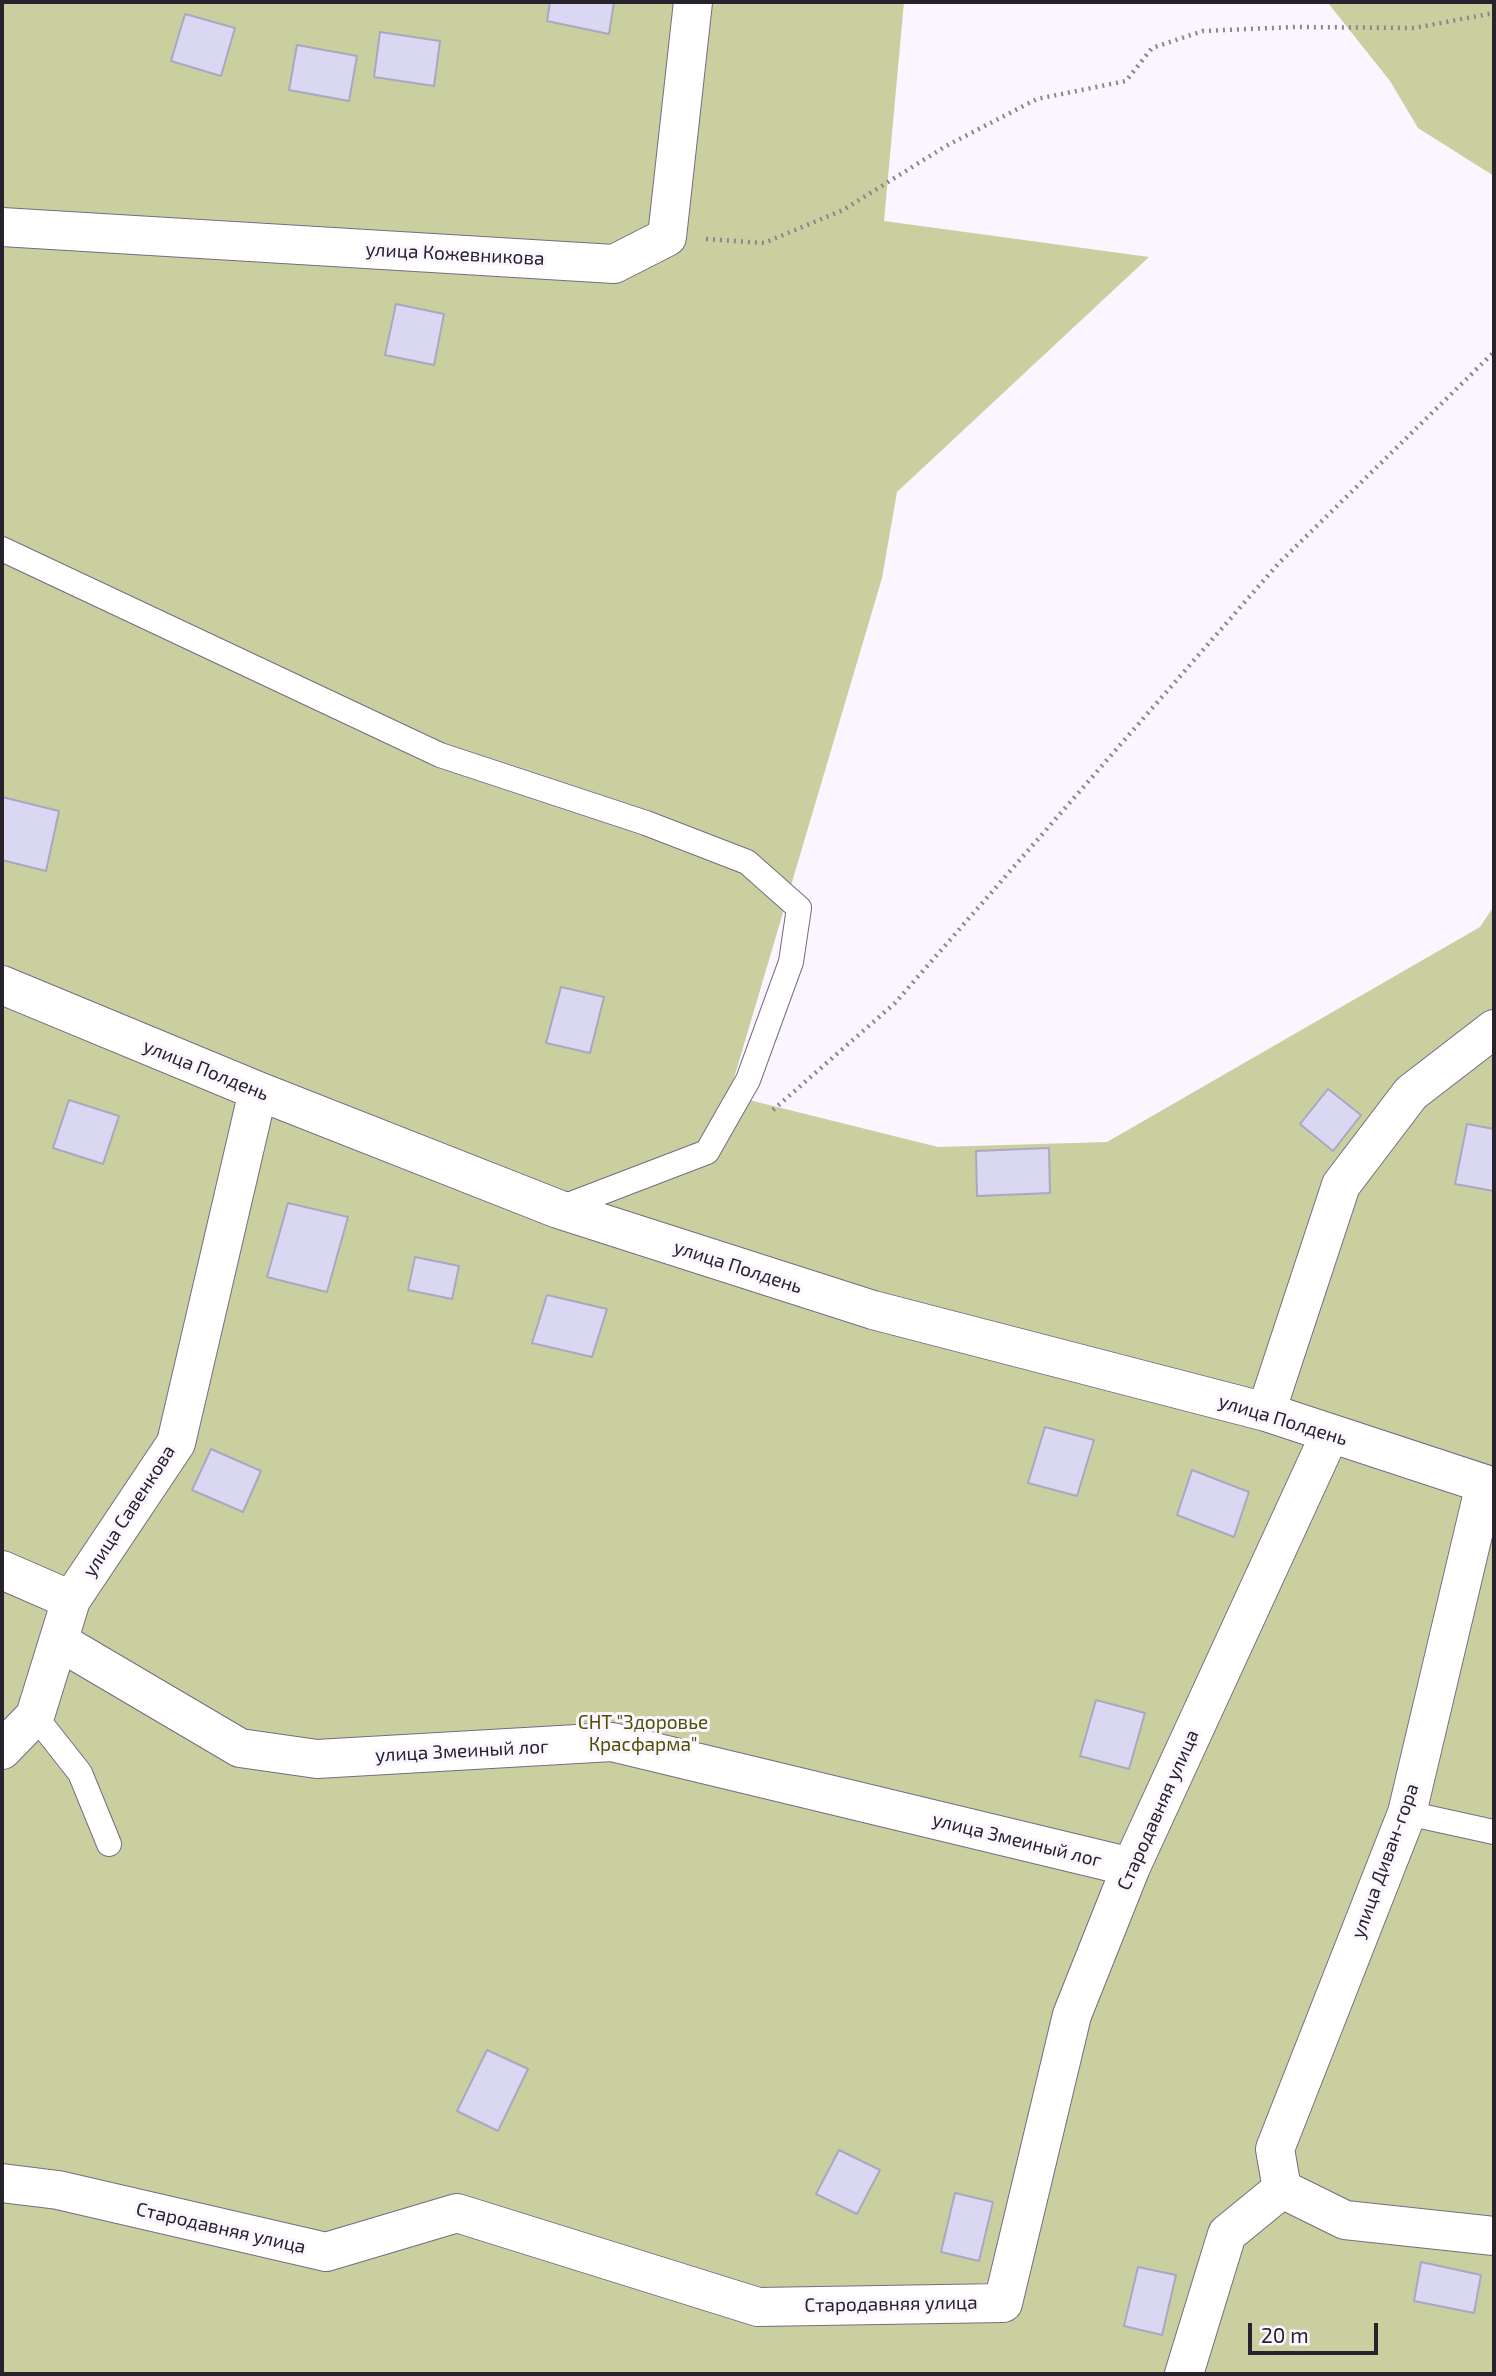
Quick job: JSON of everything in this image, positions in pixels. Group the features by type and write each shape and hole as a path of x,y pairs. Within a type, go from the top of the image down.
{"street":[{"path":"667,237 693,2"},
{"name":"улица Кожевникова","path":"2,227 614,264 667,237"},
{"name":"улица Полдень","path":"2,985 258,1091 558,1209 873,1310 1266,1412 1490,1486"},
{"path":"1266,1412 1341,1185 1410,1093 1494,1029"},
{"name":"улица Савенкова","path":"2,1750 35,1716 71,1600 176,1443 258,1091"},
{"name":"Стародавняя улица","path":"2,2183 58,2190 326,2252 457,2213 758,2307 1003,2303 1072,2015 1131,1867 1330,1434"},
{"name":"улица Диван-гора","path":"1282,2189 1275,2149 1407,1812 1490,1486"},
{"path":"2,1570 71,1600"},
{"name":"улица Змеиный лог","path":"60,1642 240,1748 317,1759 612,1742 1131,1867"},
{"path":"1184,2374 1227,2234 1282,2189 1345,2220 1494,2236"}],"lane":[{"path":"2,549 440,755 646,823 747,862 800,908 791,962 748,1080 707,1152 558,1209"},
{"path":"35,1716 80,1773 110,1844"},
{"path":"1407,1812 1494,1832"}],"path":[{"path":"667,237 764,243 843,210 946,146 1037,99 1126,81 1152,48 1203,31 1294,27 1414,28 1494,13"},
{"path":"762,1117 784,1103 895,1003 1278,564 1494,352"}],"green space":[{"name":"СНТ \"Здоровье Красфарма\"","path":"2,2 904,2 884,221 1149,257 897,492 882,578 729,1095 938,1147 1107,1142 1480,927 1494,906 1494,2374 2,2374"},
{"path":"1320,2 1494,2 1494,176 1418,128 1390,81 1328,3"}],"building":[{"path":"550,2 614,2 609,34 547,21"},
{"path":"185,14 235,28 221,76 171,61"},
{"path":"380,32 440,41 434,86 374,77"},
{"path":"297,45 357,56 349,101 289,90"},
{"path":"396,304 444,314 434,365 385,355"},
{"path":"2,797 59,811 46,871 2,860"},
{"path":"561,987 604,997 590,1053 546,1043"},
{"path":"1328,1089 1361,1115 1333,1151 1300,1124"},
{"path":"69,1100 119,1116 103,1164 53,1148"},
{"path":"1467,1124 1494,1129 1494,1191 1455,1184"},
{"path":"1049,1148 1050,1193 977,1196 976,1151"},
{"path":"288,1203 348,1217 327,1292 267,1277"},
{"path":"415,1257 459,1266 452,1299 408,1290"},
{"path":"547,1295 607,1309 592,1357 532,1343"},
{"path":"1045,1427 1094,1440 1077,1496 1028,1483"},
{"path":"211,1449 261,1471 243,1512 192,1490"},
{"path":"1192,1470 1249,1492 1234,1537 1177,1515"},
{"path":"1096,1700 1145,1713 1129,1769 1080,1756"},
{"path":"487,2050 528,2069 498,2131 457,2111"},
{"path":"839,2150 880,2170 857,2214 816,2194"},
{"path":"955,2193 993,2202 979,2261 941,2252"},
{"path":"1421,2262 1481,2275 1474,2313 1414,2301"},
{"path":"1138,2267 1176,2275 1162,2335 1124,2326"}]}
